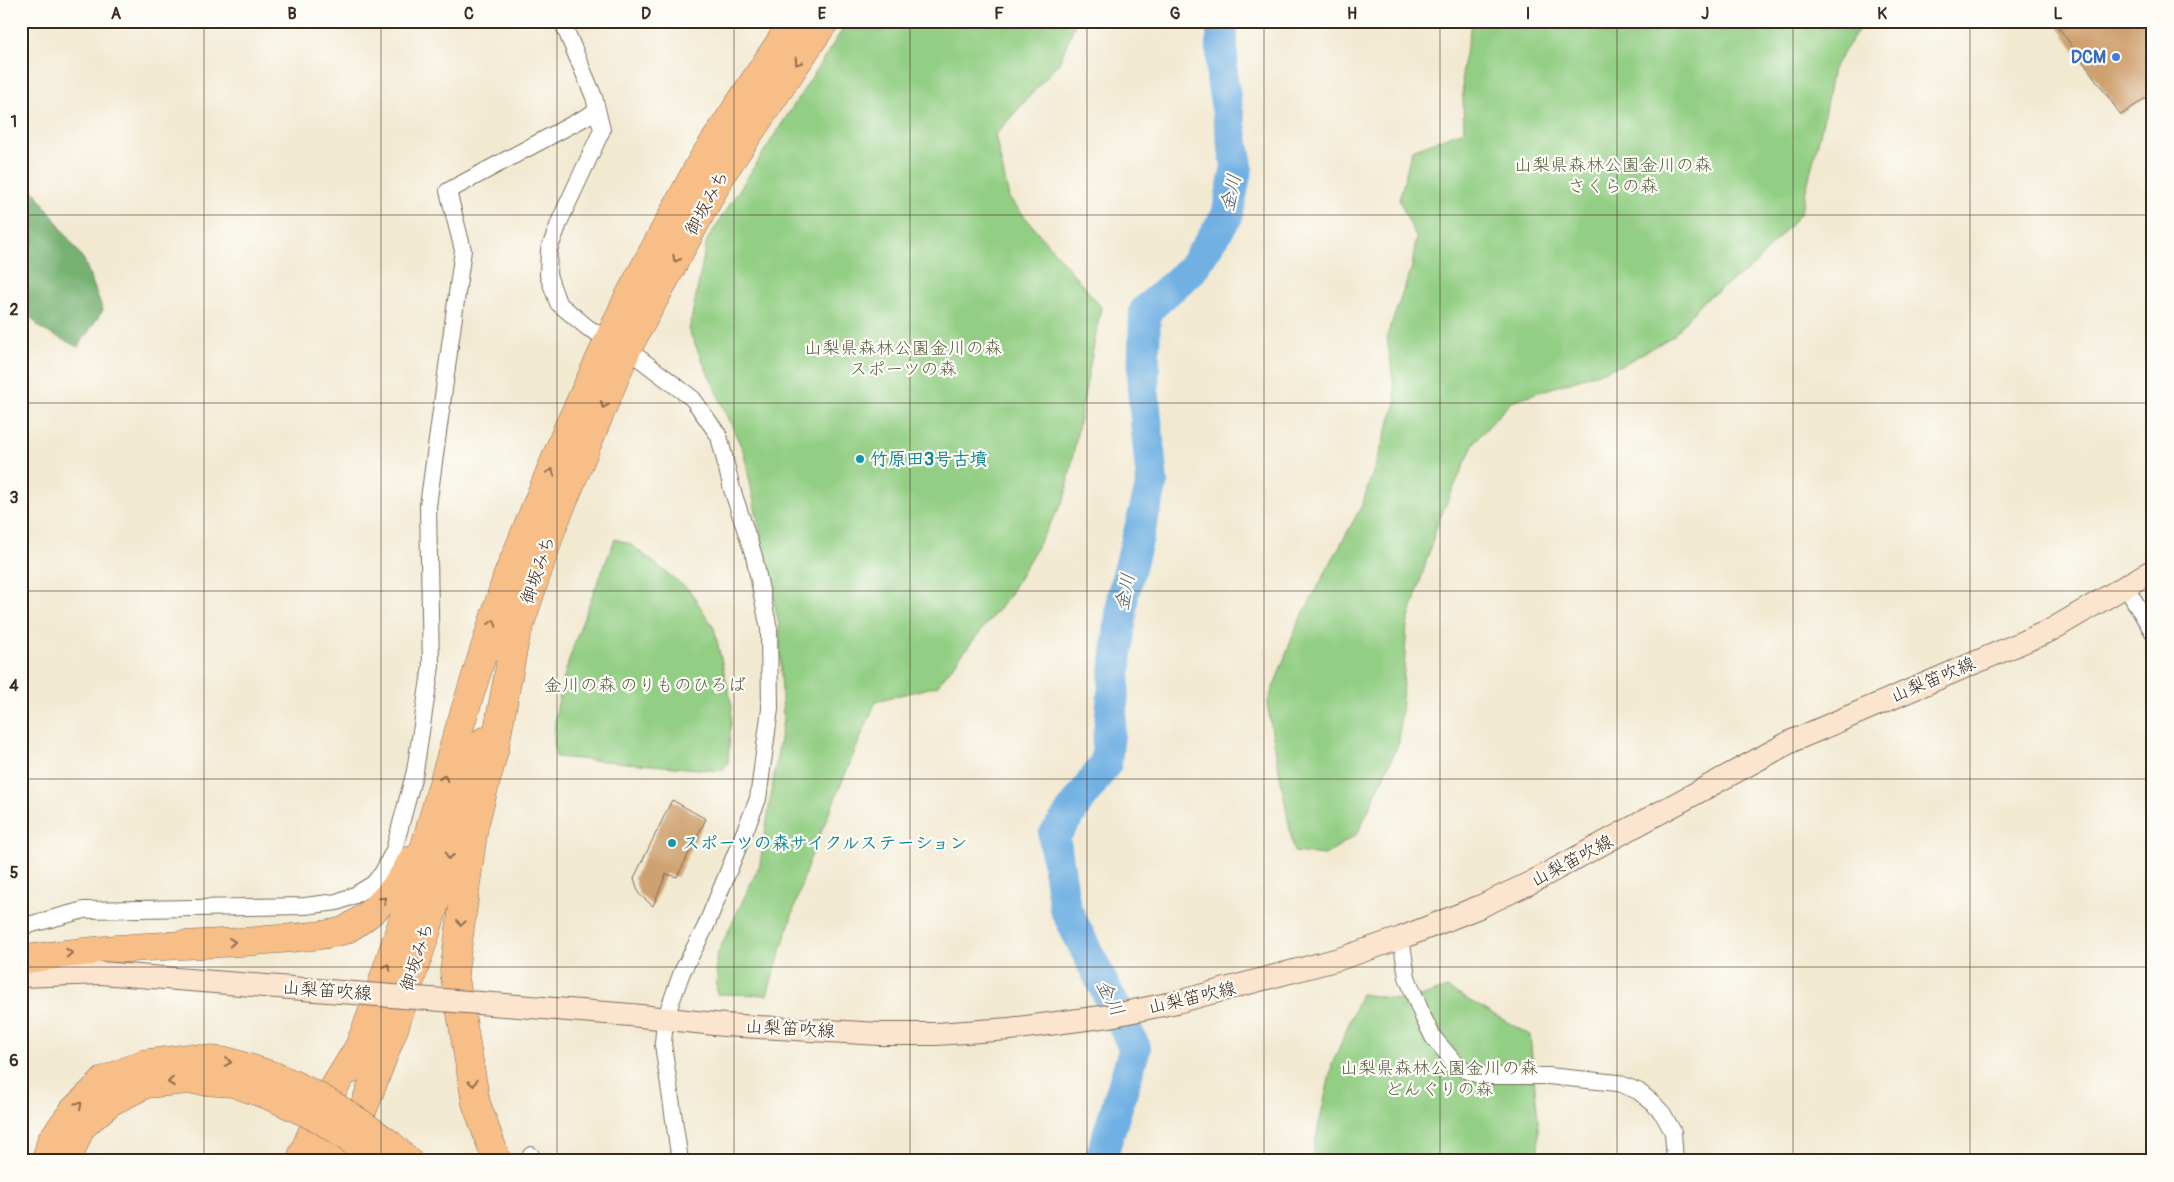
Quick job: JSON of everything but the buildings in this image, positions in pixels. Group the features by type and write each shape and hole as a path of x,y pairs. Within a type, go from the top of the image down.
{"highway":[{"name":"御坂みち","path":"343,1161 395,1026 426,933 516,634 618,344 627,300 701,162 794,21"},
{"name":"御坂みち","path":"316,1161 374,1008 407,908 507,577 568,428 723,172 825,21"},
{"path":"497,1161 476,1103 454,972 474,826 494,751 516,634"},
{"path":"21,960 62,953 287,939 346,930 384,900 404,877 434,814"},
{"path":"300,1161 324,1104 358,1048"},
{"path":"46,1161 50,1141 72,1110 105,1080 143,1064 189,1058 230,1062 272,1086 320,1119 389,1156"},
{"path":"67,1161 81,1127 110,1102 146,1084 188,1080 272,1086"}],"main road":[{"name":"山梨笛吹線","path":"21,976 101,973 630,1014 724,1025 880,1034 936,1034 1010,1029 1109,1016 1177,1002 1339,959 1401,938 1479,907 1530,883 1792,741 2051,630 2153,570"}],"street":[{"path":"562,21 594,97 602,130 549,250 548,276 558,303 588,328 618,344 692,399 719,436 732,488 754,556 769,629 770,709 758,799 705,928 682,972 665,1019 663,1044 680,1161"},
{"path":"21,927 84,910 305,906 337,902 355,896 367,888 383,872 394,850 415,771 431,666 428,506 463,250 448,191 598,111"},
{"path":"2126,587 2153,632"},
{"path":"1401,938 1407,977 1422,1017 1433,1037 1454,1062 1465,1070 1482,1076 1548,1076 1618,1083 1638,1091 1663,1114 1673,1132 1674,1161"}],"green space":[{"name":"山梨県森林公園金川の森 スポーツの森","path":"848,21 1076,21 1059,63 995,135 1009,198 1101,307 1065,498 1008,597 937,686 876,701 809,861 767,995 717,994 716,957 760,864 783,720 779,625 744,453 689,331 707,240"},
{"name":"山梨県森林公園金川の森 さくらの森","path":"1472,21 1864,21 1833,69 1822,126 1800,214 1751,268 1703,301 1673,336 1622,365 1512,401 1475,441 1438,522 1407,625 1399,742 1358,833 1325,855 1294,852 1267,704 1297,625 1362,505 1396,403 1387,336 1412,267 1416,237 1399,200 1412,150 1464,131 1462,68"},
{"path":"21,173 84,260 103,310 78,347 41,329 21,305"},
{"name":"金川の森 のりものひろば","path":"615,539 630,544 690,591 714,628 732,706 728,762 722,771 556,757 554,734 557,707 564,678 584,617"},
{"name":"山梨県森林公園金川の森 どんぐりの森","path":"1447,988 1530,1035 1538,1120 1538,1161 1311,1161 1332,1065 1361,994 1408,1001"}],"waterway":[{"name":"金川","path":"1100,1161 1135,1048 1065,908 1054,836 1106,763 1123,594 1152,483 1143,388 1145,311 1192,269 1227,216 1237,166 1222,79 1222,21"}],"place":[{"name":"DCM","path":"2116,57"},
{"name":"竹原田3号古墳","path":"860,459"},
{"name":"スポーツの森サイクルステーション","path":"672,843"}]}
